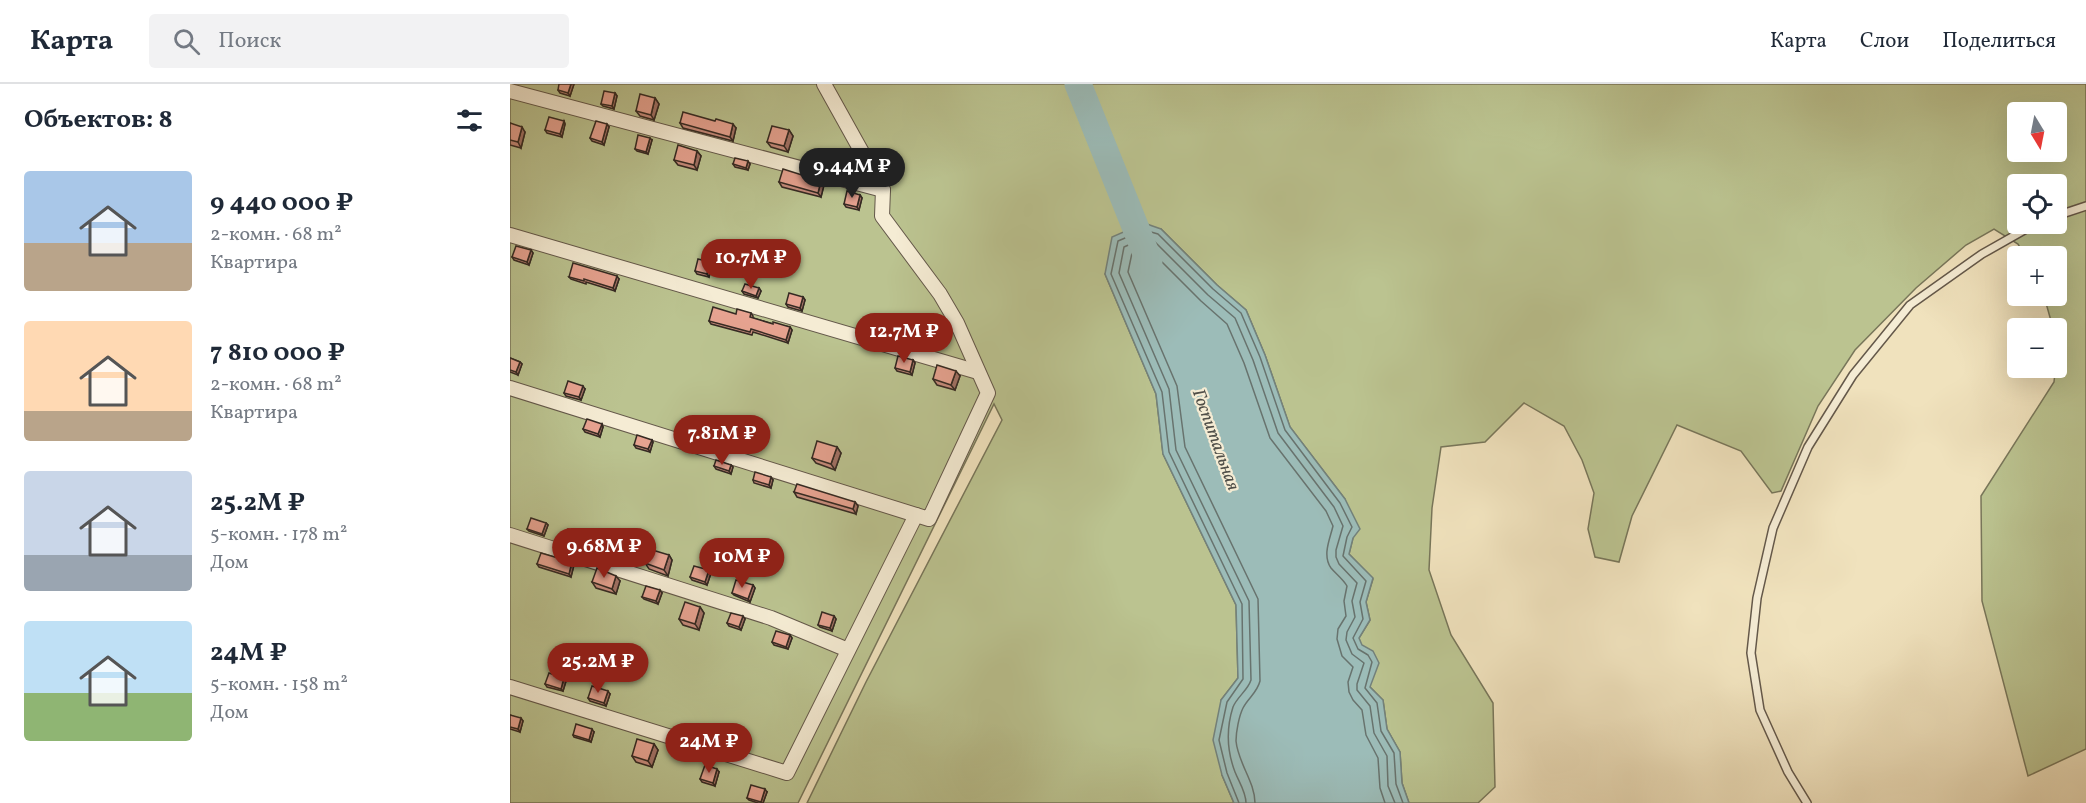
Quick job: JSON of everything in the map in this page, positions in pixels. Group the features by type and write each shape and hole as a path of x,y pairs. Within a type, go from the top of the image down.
{"street":[{"path":"510,388 929,519 988,393 957,323 946,304 882,216 883,190 824,84"},
{"path":"510,91 883,190"},
{"path":"510,235 978,372"},
{"path":"510,687 787,772 916,515"},
{"path":"510,535 771,618 848,650"}],"lane":[{"path":"2067,212 2086,206"},
{"path":"1807,803 1788,772 1760,710 1752,653 1757,598 1773,528 1808,447 1853,375 1910,305 1982,254 2017,234"}],"green space":[{"path":"510,84 2086,84 2086,749 2028,776 1982,601 1981,496 2054,378 2067,378 2067,318 2050,318 2047,306 2067,306 2067,246 2019,246 1994,229 1966,245 1916,288 1855,350 1818,406 1781,491 1772,493 1741,451 1677,425 1632,516 1619,562 1595,557 1588,529 1594,493 1582,460 1564,426 1524,403 1485,442 1441,447 1432,508 1429,570 1451,635 1493,703 1495,787 1478,803 1409,803 1402,783 1400,752 1387,729 1383,700 1370,687 1359,638 1370,620 1366,602 1373,579 1349,554 1353,538 1345,499 1290,427 1265,355 1246,310 1217,285 1161,229 1105,274 1156,394 1163,454 1236,605 1238,678 1221,700 1222,775 1234,803 807,803 866,682 1002,420 994,404 798,803 510,803"}],"water":[{"path":"1144,223 1161,229 1217,285 1246,310 1265,355 1290,427 1345,499 1360,529 1353,538 1349,554 1373,578 1366,602 1370,620 1359,638 1362,645 1373,651 1379,663 1370,687 1383,700 1387,729 1400,752 1402,783 1409,803 1234,803 1222,775 1213,740 1221,700 1238,678 1236,605 1163,454 1156,394 1105,274 1112,237"}],"building":[{"path":"559,84 571,84 568,93 558,90"},
{"path":"604,91 615,93 612,106 601,104"},
{"path":"640,94 655,98 651,115 636,111"},
{"path":"683,112 733,124 730,137 680,123"},
{"path":"549,117 564,121 560,134 545,130"},
{"path":"596,121 607,124 602,142 590,138"},
{"path":"510,123 522,127 518,142 510,140"},
{"path":"772,126 789,130 784,146 767,142"},
{"path":"638,135 650,138 646,152 635,149"},
{"path":"678,145 697,151 694,165 674,160"},
{"path":"735,158 748,161 746,168 733,164"},
{"path":"783,169 821,181 818,193 779,182"},
{"path":"847,191 860,195 857,207 844,204"},
{"path":"516,246 531,250 527,262 512,257"},
{"path":"698,259 710,262 707,274 695,271"},
{"path":"573,263 617,276 613,288 569,277"},
{"path":"745,284 759,288 756,296 742,291"},
{"path":"789,293 803,297 800,308 786,304"},
{"path":"713,307 736,314 737,309 751,313 750,317 790,327 786,340 751,329 750,332 709,321"},
{"path":"910,325 922,329 918,343 905,339"},
{"path":"898,356 913,360 910,372 895,368"},
{"path":"510,358 520,362 516,372 510,370"},
{"path":"937,365 956,371 951,385 933,379"},
{"path":"568,381 583,386 579,397 564,393"},
{"path":"587,419 602,424 598,434 583,429"},
{"path":"717,424 730,427 726,440 713,435"},
{"path":"637,435 652,440 648,449 634,445"},
{"path":"817,441 837,447 831,464 812,458"},
{"path":"716,460 731,465 729,471 714,466"},
{"path":"755,472 771,477 769,485 753,480"},
{"path":"797,484 855,502 853,509 794,492"},
{"path":"531,518 546,523 542,534 527,529"},
{"path":"568,529 584,534 580,545 565,541"},
{"path":"606,540 624,546 620,558 604,553"},
{"path":"649,549 669,555 664,570 645,563"},
{"path":"541,553 572,562 569,574 537,564"},
{"path":"694,566 709,570 705,582 690,577"},
{"path":"597,568 616,576 612,589 592,582"},
{"path":"736,580 753,585 748,599 732,593"},
{"path":"646,586 660,590 656,601 642,597"},
{"path":"685,602 700,607 695,624 679,619"},
{"path":"822,612 834,616 830,628 818,625"},
{"path":"731,613 743,616 739,627 727,623"},
{"path":"776,631 790,635 786,647 772,642"},
{"path":"549,673 564,678 561,689 545,684"},
{"path":"592,686 608,691 604,703 588,698"},
{"path":"510,715 521,718 518,729 510,727"},
{"path":"576,724 592,729 589,740 573,735"},
{"path":"637,739 654,744 648,761 632,756"},
{"path":"705,765 717,769 713,783 700,779"},
{"path":"751,785 765,789 761,802 747,798"}],"waterway":[{"name":"Госпитальная","path":"1078,84 1149,261"}]}
